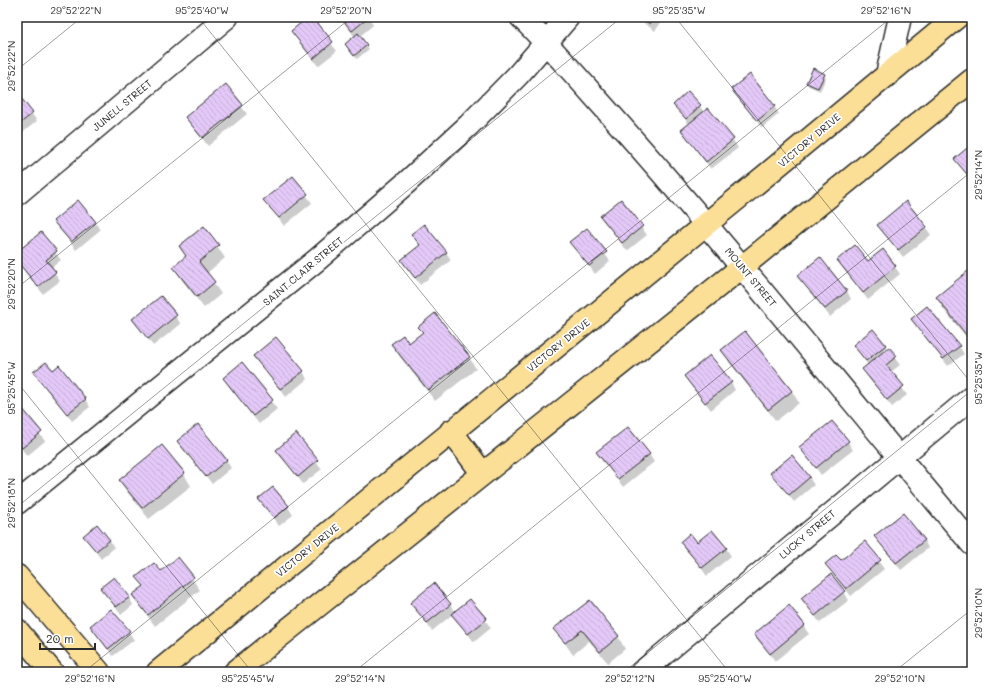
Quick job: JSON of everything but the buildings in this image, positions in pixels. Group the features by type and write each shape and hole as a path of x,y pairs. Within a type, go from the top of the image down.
{"main road":[{"name":"VICTORY DRIVE","path":"158,672 957,17"},
{"path":"235,672 742,267 972,80"},
{"path":"451,431 483,474"},
{"path":"17,576 99,672"},
{"path":"17,630 45,670"}],"street":[{"name":"JUNELL STREET","path":"17,194 227,17"},
{"name":"MOUNT STREET","path":"521,17 546,42 706,223 898,458 972,544"},
{"name":"SAINT CLAIR STREET","path":"17,504 318,259 406,183 475,120 518,75 568,17"},
{"path":"886,75 900,17"},
{"name":"LUCKY STREET","path":"642,672 972,397"}]}
